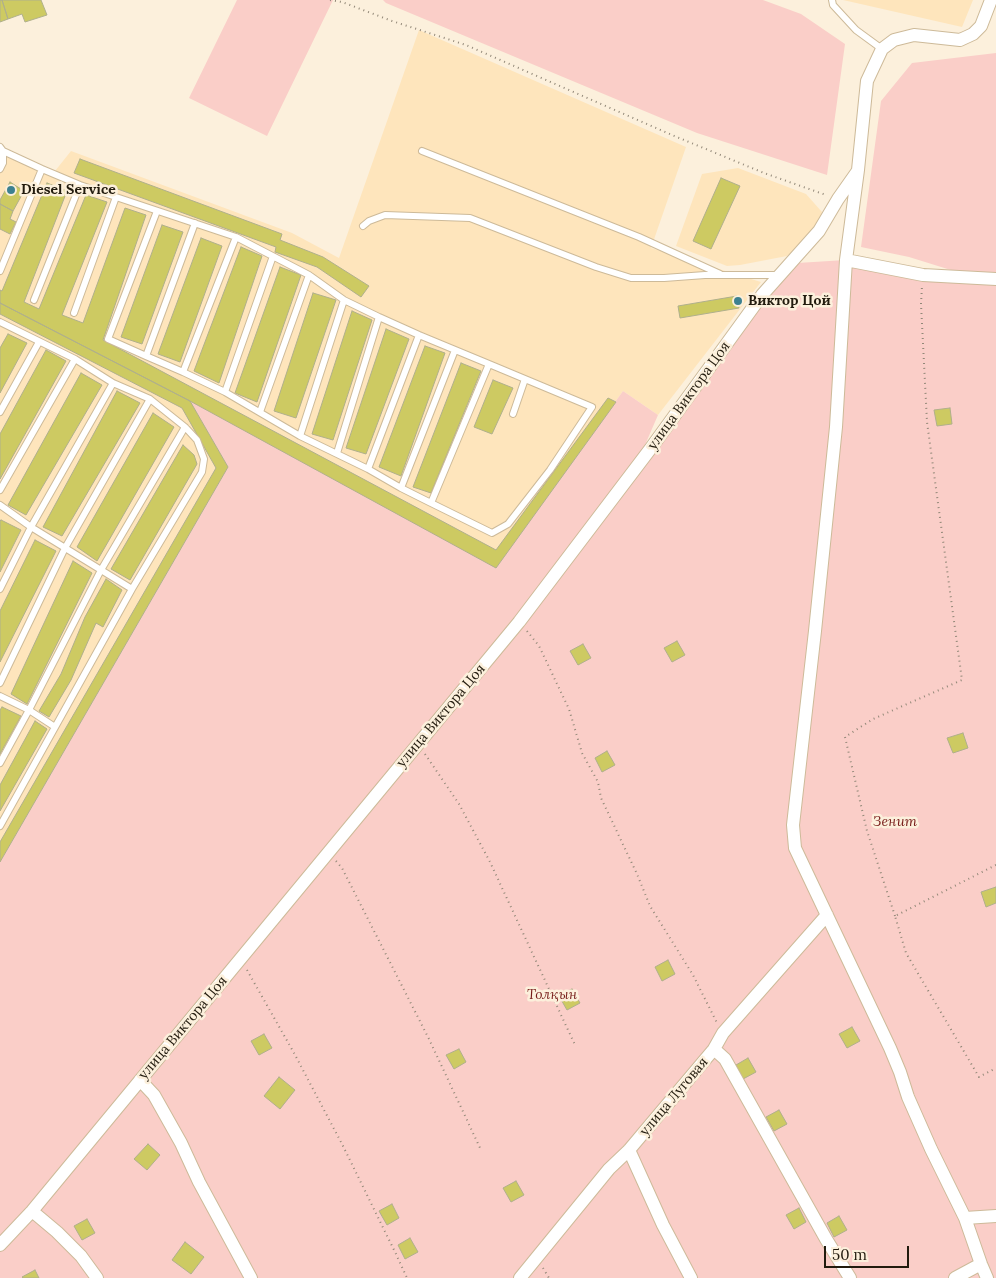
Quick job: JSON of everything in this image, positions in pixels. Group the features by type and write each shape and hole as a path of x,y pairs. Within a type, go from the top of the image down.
{"street":[{"path":"988,1278 981,1264 965,1218 908,1097 890,1048 795,848 793,825 836,427 846,260 867,81 882,49 894,40 914,34 960,40 972,34 981,26 990,0"},
{"name":"улица Виктора Цоя","path":"0,1245 32,1211 519,622 651,448 762,295 819,231 858,170"},
{"path":"846,260 923,275 996,279"},
{"name":"улица Луговая","path":"520,1278 609,1169 629,1150 714,1049 723,1033 827,915"},
{"path":"714,1049 725,1059 826,1240 850,1278"},
{"path":"140,1080 154,1094 251,1278"},
{"path":"629,1150 663,1225 691,1278"},
{"path":"32,1211 81,1256 97,1278"},
{"path":"965,1218 996,1216"},
{"path":"955,1278 981,1264"}],"lane":[{"path":"831,2 856,30 882,49"},
{"path":"0,169 2,149 80,185 157,210 236,237 309,275 344,300 379,317 592,407 550,470 508,524 492,533 401,488 337,453 300,436 225,392 108,339 157,210"},
{"path":"422,151 638,236 723,275"},
{"path":"0,270 42,169"},
{"path":"34,300 80,185"},
{"path":"74,313 116,197"},
{"path":"363,226 368,221 385,215 470,218 631,278 779,275"},
{"path":"146,356 195,223"},
{"path":"183,372 236,237"},
{"path":"225,392 273,256"},
{"path":"260,412 309,275"},
{"path":"300,436 344,300"},
{"path":"337,453 379,317"},
{"path":"0,826 132,589 202,472 204,459 197,440 185,427 150,400 113,383 75,359 1,324"},
{"path":"368,469 419,335"},
{"path":"0,412 39,342"},
{"path":"401,488 455,350"},
{"path":"0,490 75,359"},
{"path":"431,503 489,364"},
{"path":"513,414 525,379"},
{"path":"0,589 31,527 113,383"},
{"path":"0,683 65,548 150,400"},
{"path":"0,763 102,570 185,427"},
{"path":"0,505 31,527 132,589"},
{"path":"0,696 29,710 55,727"}],"path":[{"path":"330,0 342,2 392,21 466,45 672,135 764,173 838,199"},
{"path":"923,275 921,304 927,422 962,680 872,719 845,737 867,831 906,953 979,1077 996,1068"},
{"path":"519,622 539,646 569,709 582,753 598,782 601,798 650,906 693,975 723,1033"},
{"path":"418,744 459,804 490,862 575,1045"},
{"path":"328,852 347,876 429,1038 481,1150"},
{"path":"895,916 996,865"},
{"path":"241,959 342,1144 407,1278"}],"shaded area":[{"path":"843,0 973,0 962,27"},
{"path":"419,30 686,147 651,248 761,282 658,415 623,391 496,568 191,402 228,467 0,862 0,151 51,176 71,151 292,233 339,258"},
{"path":"738,168 806,194 822,212 819,223 799,248 787,256 727,266 676,246 702,174"}],"green space":[{"path":"237,0 333,0 267,136 189,98"},
{"path":"383,0 763,0 801,14 845,44 827,175 697,133 386,3"},
{"path":"996,53 996,274 954,271 909,257 861,247 881,101 912,63"},
{"path":"846,260 996,279 996,1278 0,1278 0,862 228,467 190,401 496,567 623,391 658,415 645,445 797,263"}],"building":[{"path":"0,0 2,0 8,19 0,22"},
{"path":"2,0 41,0 47,15 25,22 22,14 8,19"},
{"path":"80,159 282,234 280,240 323,257 369,286 361,297 317,267 275,252 276,247 74,173"},
{"path":"721,178 740,186 711,249 693,241"},
{"path":"10,182 24,191 13,211 0,204 0,200"},
{"path":"47,183 67,191 24,302 39,309 86,195 107,202 62,315 83,323 125,208 146,215 103,340 496,550 608,398 616,402 496,568 190,401 0,303 0,290 2,291"},
{"path":"0,204 13,211 10,219 16,222 10,234 0,229"},
{"path":"162,225 183,232 142,344 121,337"},
{"path":"201,238 222,246 180,362 158,354"},
{"path":"241,247 262,256 219,383 194,371"},
{"path":"280,267 301,275 257,402 235,393"},
{"path":"313,293 336,300 296,418 274,411"},
{"path":"737,296 739,308 680,318 678,306"},
{"path":"0,303 190,401 228,467 0,862 0,842 216,468 182,408 0,314"},
{"path":"352,311 372,320 333,440 312,434"},
{"path":"386,329 409,339 366,454 346,448"},
{"path":"8,334 27,343 0,393 0,348"},
{"path":"425,346 445,353 401,476 379,467"},
{"path":"46,350 66,361 0,479 0,434"},
{"path":"461,363 481,371 431,493 413,487"},
{"path":"81,373 102,385 26,515 8,505"},
{"path":"493,380 513,388 492,434 474,427"},
{"path":"117,391 140,403 62,536 43,527"},
{"path":"950,408 952,424 937,426 934,410"},
{"path":"153,413 174,427 97,561 77,547"},
{"path":"183,445 194,455 197,464 130,580 111,569"},
{"path":"0,521 21,530 0,572"},
{"path":"35,540 56,551 0,662 0,611"},
{"path":"73,561 92,573 27,704 11,694"},
{"path":"106,579 122,590 103,627 96,623 71,680 49,717 39,711 61,674 85,617"},
{"path":"677,641 685,655 672,662 664,648"},
{"path":"583,644 591,658 578,665 570,651"},
{"path":"2,707 21,716 0,754 0,710"},
{"path":"35,721 47,729 0,811 0,785"},
{"path":"963,733 968,748 953,753 947,738"},
{"path":"607,751 615,765 602,772 595,758"},
{"path":"996,887 996,903 986,907 981,892"},
{"path":"668,960 675,974 662,981 655,967"},
{"path":"572,989 580,1003 567,1010 559,996"},
{"path":"852,1027 860,1041 847,1048 839,1034"},
{"path":"264,1034 272,1048 259,1055 251,1041"},
{"path":"459,1049 466,1062 454,1069 446,1055"},
{"path":"748,1058 756,1072 743,1079 736,1065"},
{"path":"279,1077 295,1090 280,1109 264,1096"},
{"path":"779,1110 787,1124 774,1131 766,1117"},
{"path":"148,1144 160,1155 147,1170 134,1159"},
{"path":"516,1181 524,1195 511,1202 503,1188"},
{"path":"392,1204 399,1218 387,1225 379,1211"},
{"path":"799,1208 806,1222 794,1229 786,1215"},
{"path":"839,1216 847,1230 834,1237 827,1223"},
{"path":"87,1219 95,1233 82,1240 74,1226"},
{"path":"410,1238 418,1252 405,1259 398,1245"},
{"path":"185,1242 204,1257 191,1274 172,1260"},
{"path":"35,1270 39,1278 22,1277"}],"place":[{"name":"Diesel Service","path":"11,190"},
{"name":"Виктор Цой","path":"738,301"}],"park label":[{"name":"Зенит","path":"895,822"},
{"name":"Толқын","path":"552,995"}]}
